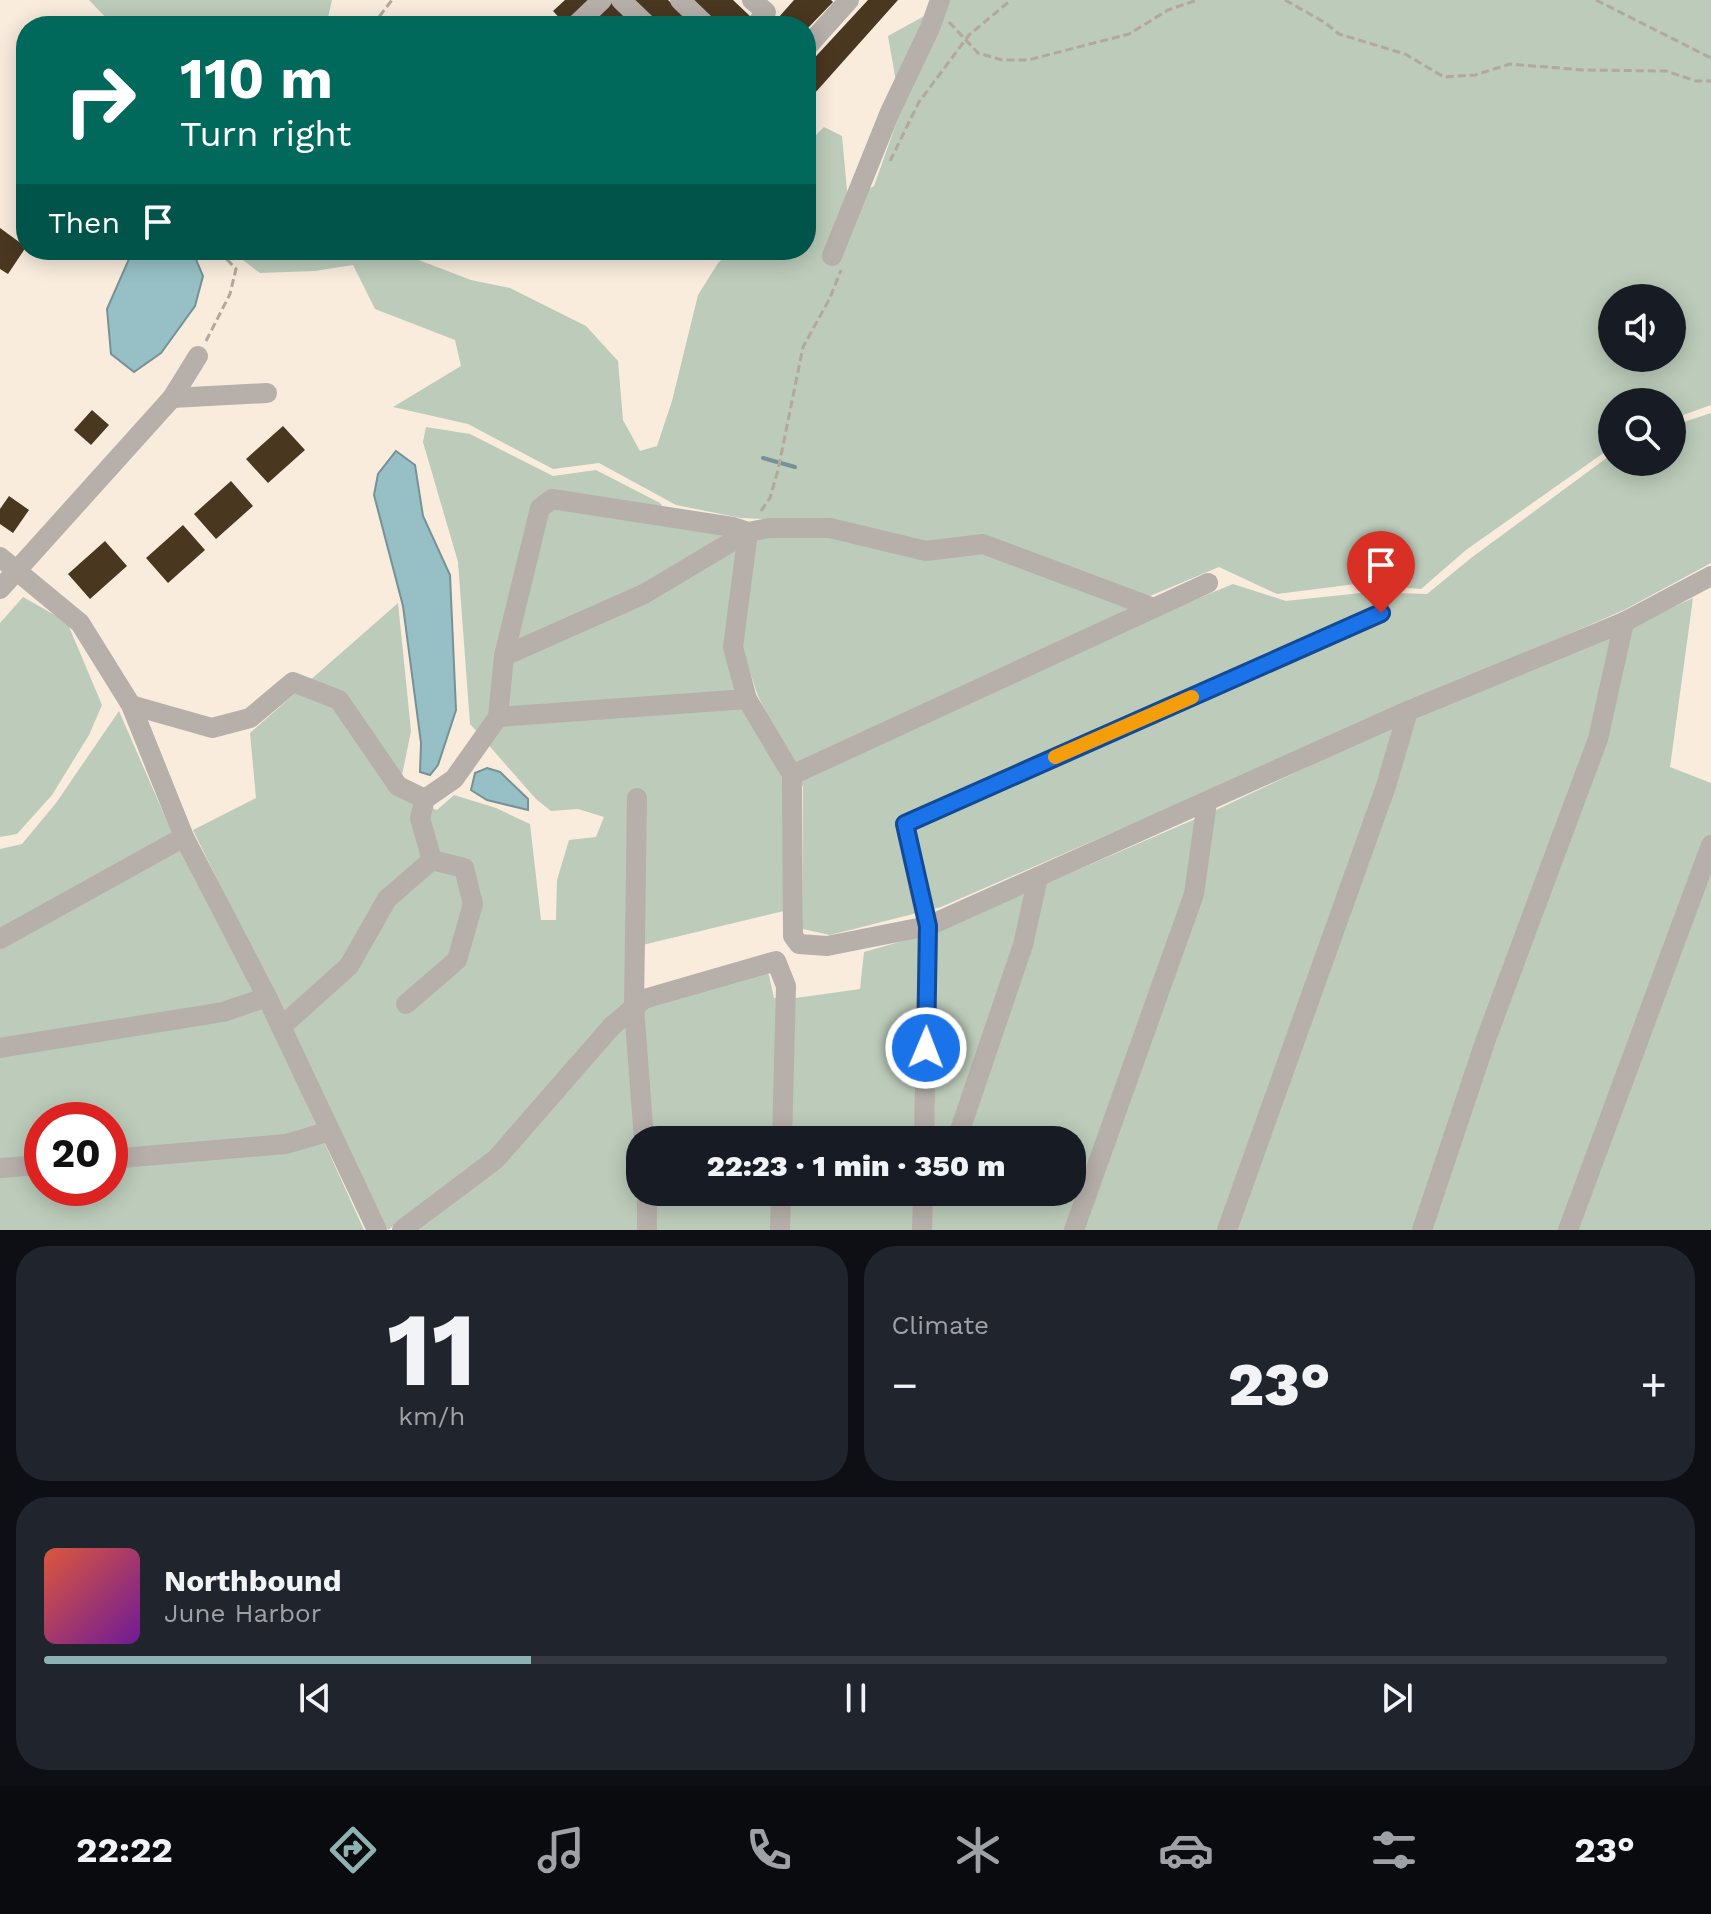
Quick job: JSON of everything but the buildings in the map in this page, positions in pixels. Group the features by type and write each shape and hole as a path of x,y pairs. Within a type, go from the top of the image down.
{"street":[{"path":"585,16 602,0"},
{"path":"621,0 638,16"},
{"path":"680,0 697,16"},
{"path":"816,37 849,0"},
{"path":"837,263 890,112 930,28 943,10"},
{"path":"0,589 172,398 198,356"},
{"path":"172,398 267,393"},
{"path":"432,860 420,818 425,799 454,779 498,717 504,656 540,508 552,499 733,527 748,532"},
{"path":"504,656 644,594 748,532 769,528 830,528 926,551 983,544 1154,608"},
{"path":"748,532 733,647 747,699 792,775 793,936 799,944 827,946 928,926 1408,711 1624,622 1711,576"},
{"path":"0,557 80,623 131,705 184,837 267,997 377,1230"},
{"path":"792,775 1208,583"},
{"path":"924,1126 928,926 905,824 1381,613"},
{"path":"1422,1230 1486,1039 1598,739 1624,622"},
{"path":"131,705 212,728 250,718 293,682 339,700 398,786 425,799"},
{"path":"498,717 747,699"},
{"path":"1227,1230 1386,786 1408,711"},
{"path":"637,798 634,1007 643,1126"},
{"path":"1074,1230 1194,894 1207,802"},
{"path":"0,939 184,837"},
{"path":"1568,1230 1711,845"},
{"path":"406,1004 457,960 473,904 464,868 432,860"},
{"path":"281,1027 349,966 387,899 432,860"},
{"path":"961,1126 1023,945 1038,877"},
{"path":"402,1230 496,1159 612,1026 644,999 776,961 786,986 782,1126"},
{"path":"0,1048 223,1012 267,997"},
{"path":"128,1157 286,1144 330,1131"},
{"path":"0,1168 24,1166"},
{"path":"647,1206 647,1230"},
{"path":"780,1230 781,1206"},
{"path":"922,1230 923,1206"}],"path":[{"path":"380,16 392,0"},
{"path":"888,166 919,102 966,39 1011,0"},
{"path":"943,10 978,53 1002,60 1028,60 1129,34 1168,10 1197,0"},
{"path":"1285,0 1339,34 1405,54 1444,77 1475,75 1510,64 1583,70 1666,71 1696,81 1711,81"},
{"path":"1596,0 1711,58"},
{"path":"198,356 230,294 236,269 227,260"},
{"path":"748,532 770,498 803,347 830,298 837,263"}],"green space":[{"path":"89,0 332,0 328,16 104,16"},
{"path":"947,0 1711,0 1711,405 1686,414 1686,388 1598,388 1598,457 1466,550 1421,589 1356,584 1277,594 1219,567 1143,599 980,537 924,546 832,522 741,518 676,505 599,463 553,469 468,424 393,407 461,366 455,340 375,309 353,265 315,271 260,273 243,260 419,260 471,280 510,288 586,326 618,361 623,420 640,451 657,446 672,401 698,295 718,263 721,260 816,260 816,135 824,127 842,136 848,201 874,186 901,110 888,36 946,4"},
{"path":"1711,413 1711,563 1624,610 941,907 830,935 803,929 803,787 758,696 740,643 756,533 829,532 984,549 1158,615 1233,584 1286,601 1370,592 1427,594 1598,464 1598,476 1686,476 1686,421"},
{"path":"426,427 470,434 553,476 596,470 660,503 676,525 727,532 738,552 744,710 786,785 784,911 630,948 628,1006 486,1157 388,1230 193,830 256,798 250,733 398,603 411,731 398,795 437,810 454,795 496,808 530,824 541,920 556,920 557,880 569,840 596,837 604,817 578,809 551,811 536,799 470,724 458,562 423,442"},
{"path":"23,597 67,622 102,705 89,735 52,795 17,834 0,837 0,623"},
{"path":"1693,598 1670,767 1711,783 1711,1230 419,1230 500,1167 616,1031 647,1005 768,971 774,998 860,989 864,952 934,932 1216,810 1419,714 1603,639"},
{"path":"119,711 173,835 256,992 364,1230 0,1230 0,849 22,844 56,803"}],"water":[{"path":"129,260 196,260 203,276 195,306 161,353 134,372 111,354 107,309"},
{"path":"396,451 415,465 423,516 450,575 456,710 438,765 430,775 420,772 421,743 403,606 374,495 378,474"},
{"path":"487,768 500,772 528,799 528,810 487,800 471,790 475,773"}],"waterway":[{"path":"763,458 795,467"}],"slow traffic":[{"path":"1055,757 1192,697"}],"route":[{"path":"926,1048 928,926 905,824 1381,613"}]}
